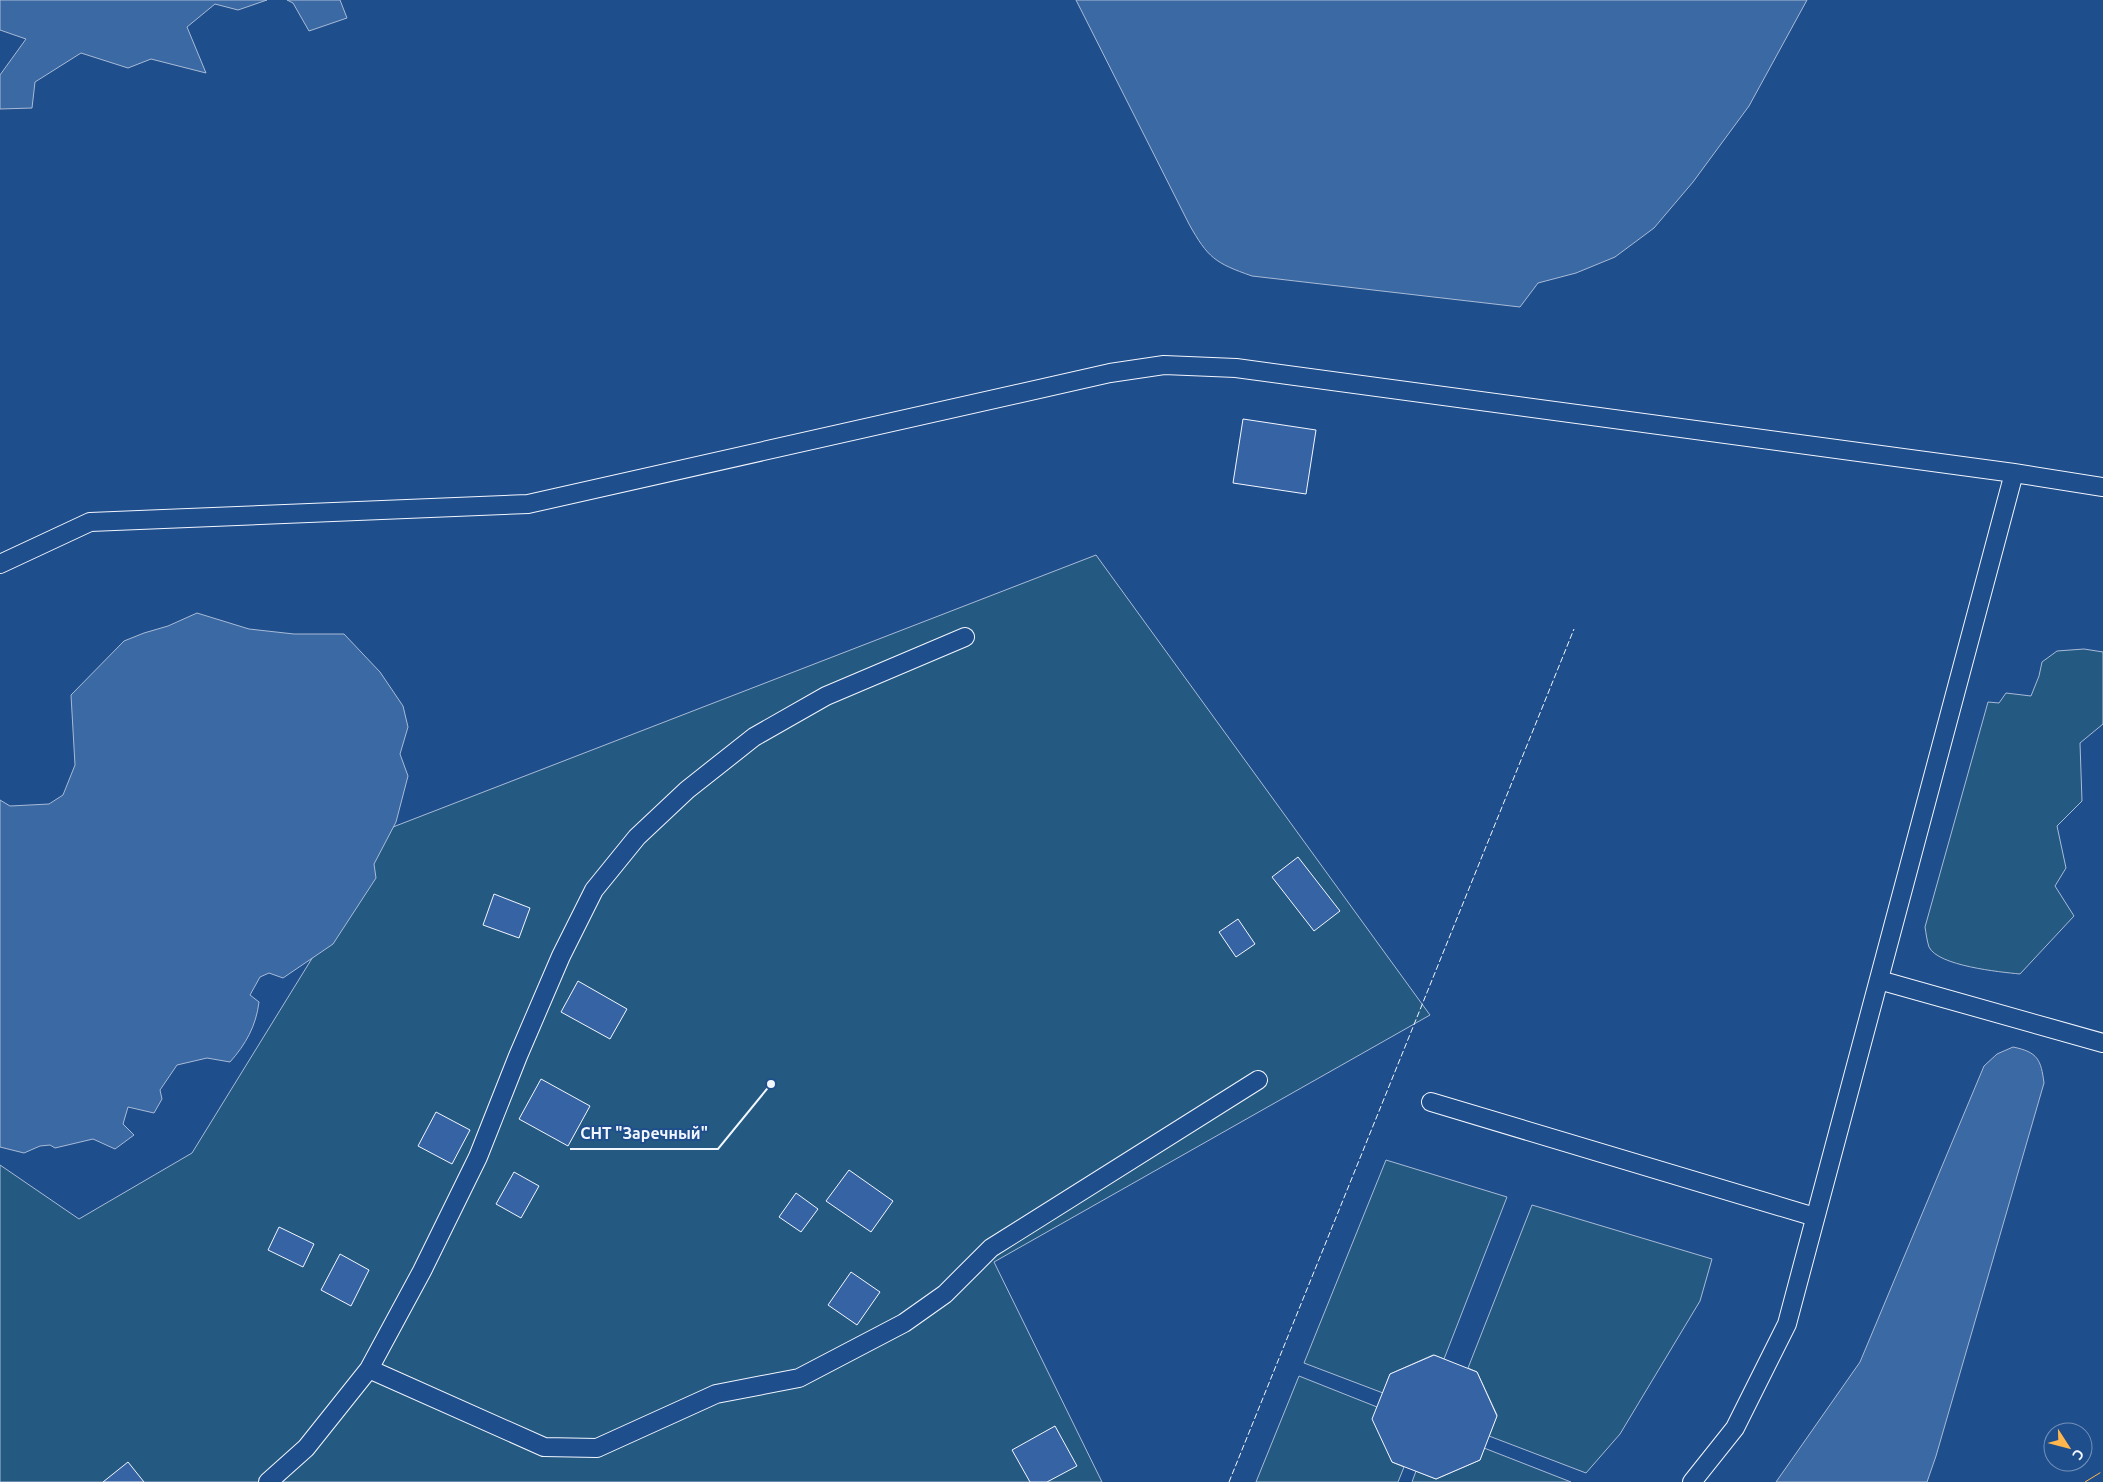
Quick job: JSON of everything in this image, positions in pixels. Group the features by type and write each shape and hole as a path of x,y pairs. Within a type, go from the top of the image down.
{"lane":[{"path":"0,564 90,522 528,504 1110,374 1164,366 1236,368 2014,473 2103,487"},
{"path":"1692,1482 1735,1428 1788,1324 2014,473"},
{"path":"268,1482 306,1448 369,1369 422,1271 478,1157 518,1056 561,956 594,890 637,837 687,790 754,737 826,696 965,637"},
{"path":"1879,980 2103,1043"},
{"path":"369,1369 544,1447 597,1448 716,1394 798,1378 904,1323 945,1294 991,1248 1258,1080"},
{"path":"1431,1102 1815,1218"}],"shaded area":[{"path":"0,0 267,0 238,10 215,4 187,27 206,73 151,59 128,68 81,53 35,82 32,108 0,109 0,75 26,39 0,30"},
{"path":"287,0 340,0 347,18 309,31 293,3"},
{"path":"1076,0 1807,0 1749,106 1693,182 1654,228 1615,257 1576,273 1538,283 1520,307 1252,276 1221,263 1202,245 1189,224"},
{"path":"1096,555 1430,1015 994,1262 1102,1482 0,1482 0,1165 79,1219 192,1153 393,827"},
{"path":"197,613 249,629 294,634 344,634 380,672 403,706 408,727 400,754 408,776 396,822 374,864 376,878 333,944 283,978 269,973 260,977 250,995 259,1002 253,1027 241,1048 230,1062 207,1058 177,1065 160,1090 162,1099 154,1113 128,1107 123,1124 134,1135 115,1149 93,1139 55,1148 50,1145 40,1146 24,1153 0,1147 0,800 10,806 49,804 63,795 75,765 71,695 124,641 168,626"},
{"path":"2084,649 2103,652 2103,724 2080,743 2082,801 2057,826 2066,868 2055,886 2074,916 2020,974 1970,967 1944,959 1935,954 1929,947 1925,927 1988,702 1999,703 2006,693 2031,696 2042,662 2057,651"},
{"path":"2013,1047 2028,1052 2037,1058 2044,1083 1927,1482 1776,1482 1860,1362 1984,1066 1997,1054"},
{"path":"1386,1160 1507,1197 1444,1359 1433,1355 1390,1374 1383,1393 1304,1363"},
{"path":"1532,1205 1712,1259 1700,1301 1620,1434 1586,1473 1489,1436 1497,1415 1477,1372 1468,1368"},
{"path":"1299,1376 1377,1407 1392,1462 1404,1467 1398,1482 1256,1482"},
{"path":"1484,1448 1571,1482 1412,1482 1416,1471 1436,1479 1480,1460"}],"building":[{"path":"1243,419 1316,430 1306,494 1233,483"},
{"path":"1298,857 1340,911 1314,931 1272,877"},
{"path":"494,894 530,908 519,938 483,925"},
{"path":"1238,919 1255,944 1236,957 1219,932"},
{"path":"578,981 627,1009 610,1039 561,1012"},
{"path":"541,1079 590,1106 568,1146 519,1119"},
{"path":"436,1112 470,1130 452,1164 418,1146"},
{"path":"849,1170 893,1201 871,1232 826,1201"},
{"path":"514,1172 539,1186 521,1218 496,1204"},
{"path":"796,1193 818,1209 801,1232 779,1217"},
{"path":"279,1227 314,1244 303,1267 268,1250"},
{"path":"340,1254 369,1270 351,1306 321,1290"},
{"path":"851,1272 880,1292 857,1325 828,1305"},
{"path":"1434,1355 1477,1372 1497,1416 1480,1460 1436,1479 1392,1462 1372,1419 1390,1374"},
{"path":"1055,1426 1077,1466 1047,1482 1030,1482 1012,1450"},
{"path":"128,1462 144,1482 103,1482"}],"fence":[{"path":"1229,1482 1574,629"}],"power":[{"path":"2085,1482 2103,1471"}],"place":[{"name":"СНТ \"Заречный\"","path":"771,1084"}]}
